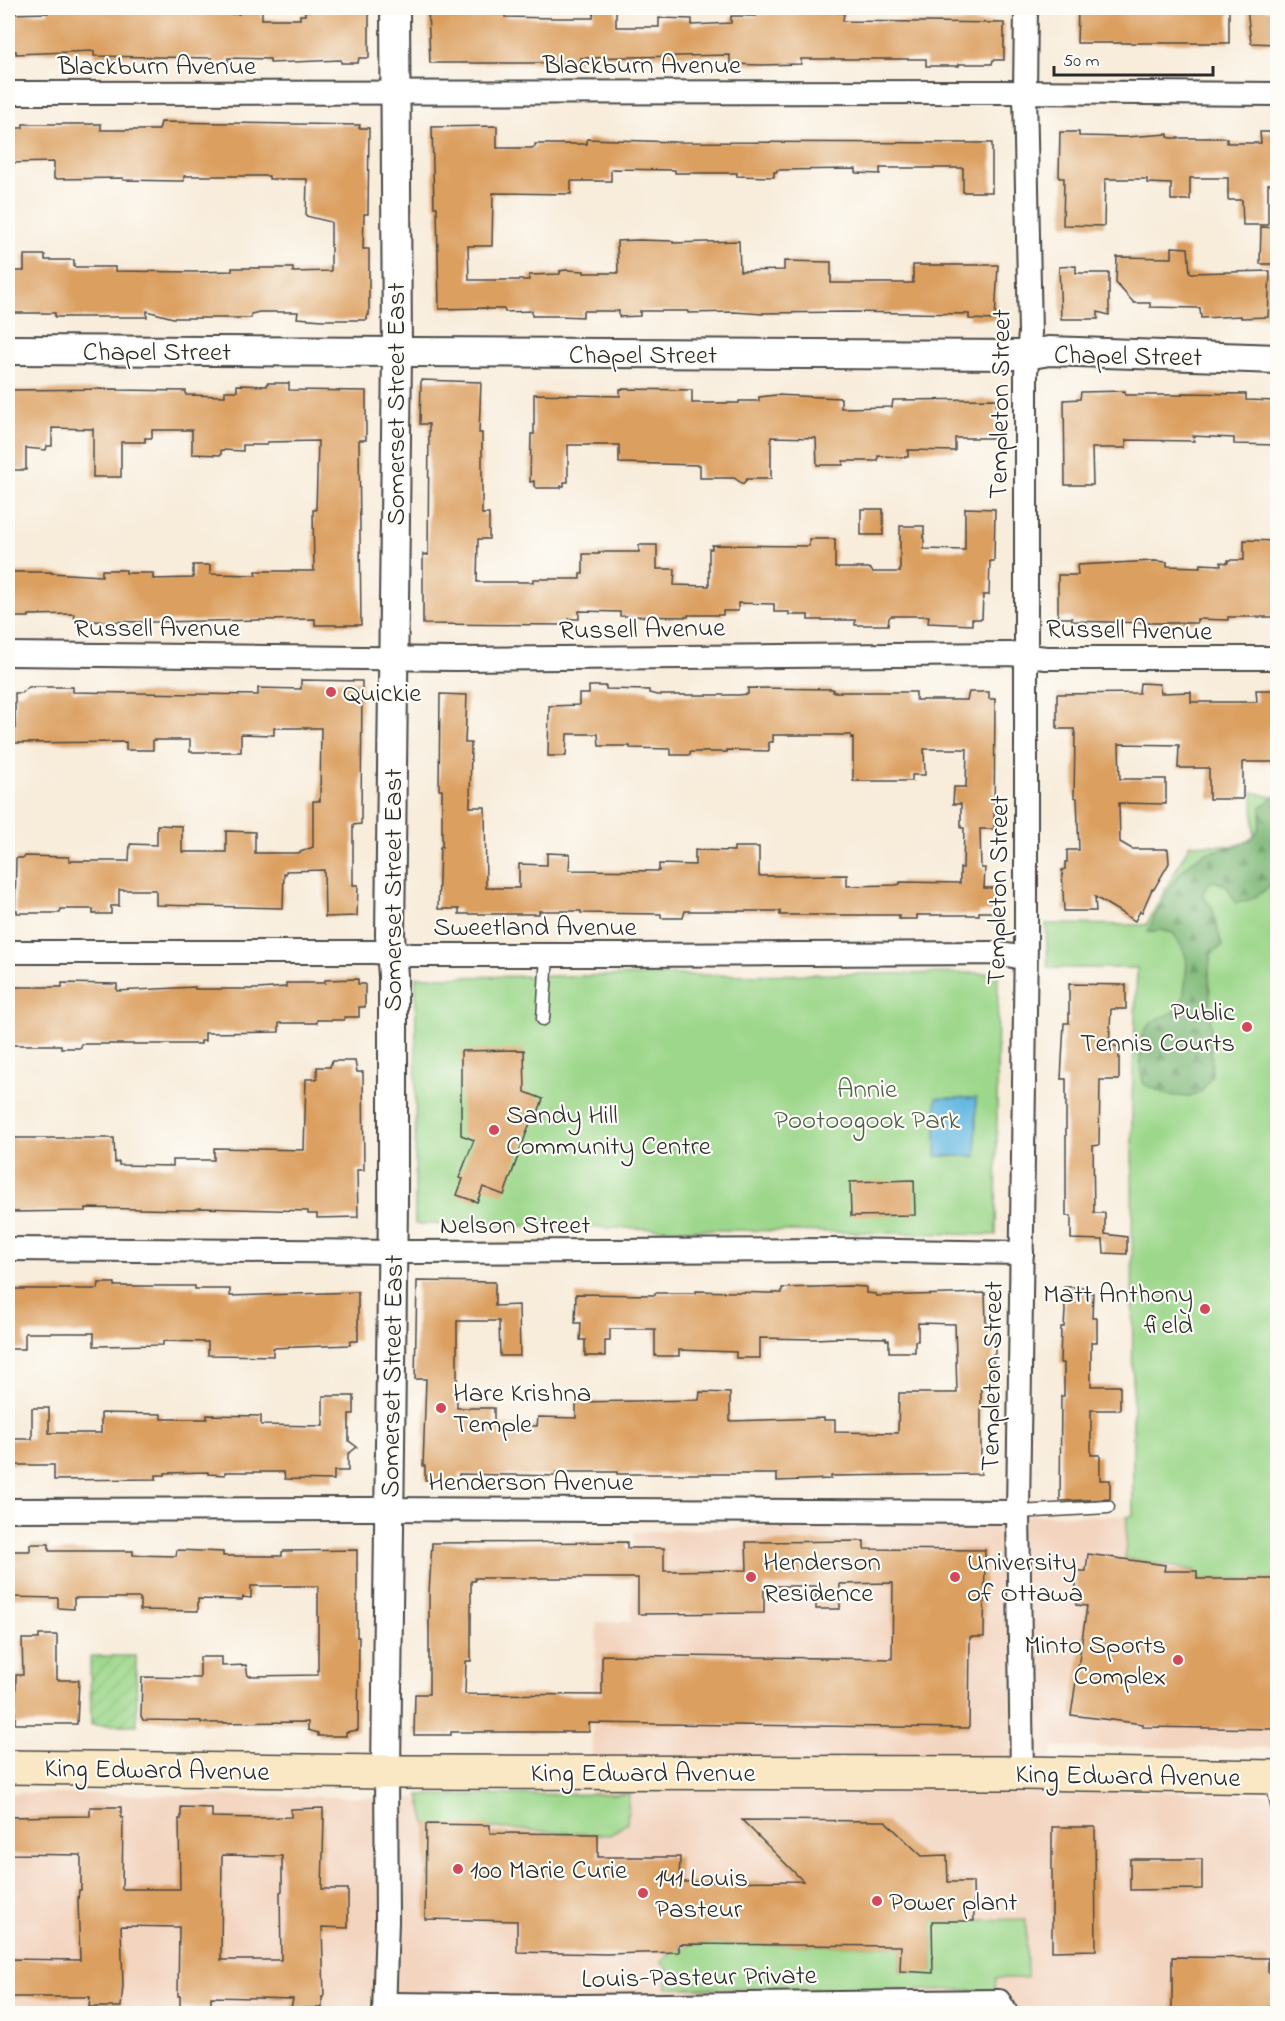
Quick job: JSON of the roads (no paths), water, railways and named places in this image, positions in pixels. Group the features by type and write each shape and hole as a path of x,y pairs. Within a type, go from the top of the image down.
{"main road":[{"name":"King Edward Avenue","path":"8,1767 386,1772 1023,1773 1274,1777"}],"street":[{"name":"Somerset Street East","path":"386,1772 393,1252 393,976 391,953 396,353 395,8"},
{"name":"Templeton Street","path":"1023,1773 1018,1512 1025,958 1026,355 1030,333 1025,92 1026,8"},
{"name":"Blackburn Avenue","path":"8,93 1025,92 1278,94"},
{"name":"Chapel Street","path":"8,350 1026,355 1049,351 1278,359"},
{"name":"Russell Avenue","path":"8,654 455,658 986,654 1148,660 1278,658"},
{"name":"Sweetland Avenue","path":"8,952 391,953 411,955 1010,954 1025,958"},
{"name":"Nelson Street","path":"8,1249 393,1252 835,1250 1022,1254"},
{"name":"Henderson Avenue","path":"8,1510 1018,1512"},
{"path":"385,2009 386,1772"},
{"name":"Louis-Pasteur Private","path":"385,2009 999,2001 1007,2013"}],"lane":[{"path":"543,1019 547,955"},
{"path":"1018,1512 1108,1507"},
{"path":"1274,1777 1278,1809"}],"water":[{"path":"936,1098 976,1098 976,1156 936,1156"}],"place":[{"name":"Quickie","path":"331,692"},
{"name":"Public Tennis Courts","path":"1247,1027"},
{"name":"Sandy Hill Community Centre","path":"494,1130"},
{"name":"Matt Anthony field","path":"1205,1309"},
{"name":"Hare Krishna Temple","path":"441,1408"},
{"name":"Henderson Residence","path":"751,1577"},
{"name":"University of Ottawa","path":"955,1577"},
{"name":"Minto Sports Complex","path":"1178,1660"},
{"name":"100 Marie Curie","path":"458,1869"},
{"name":"141 Louis Pasteur","path":"643,1893"},
{"name":"Power plant","path":"877,1901"}],"park label":[{"name":"Annie Pootoogook Park","path":"867,1104"}]}
